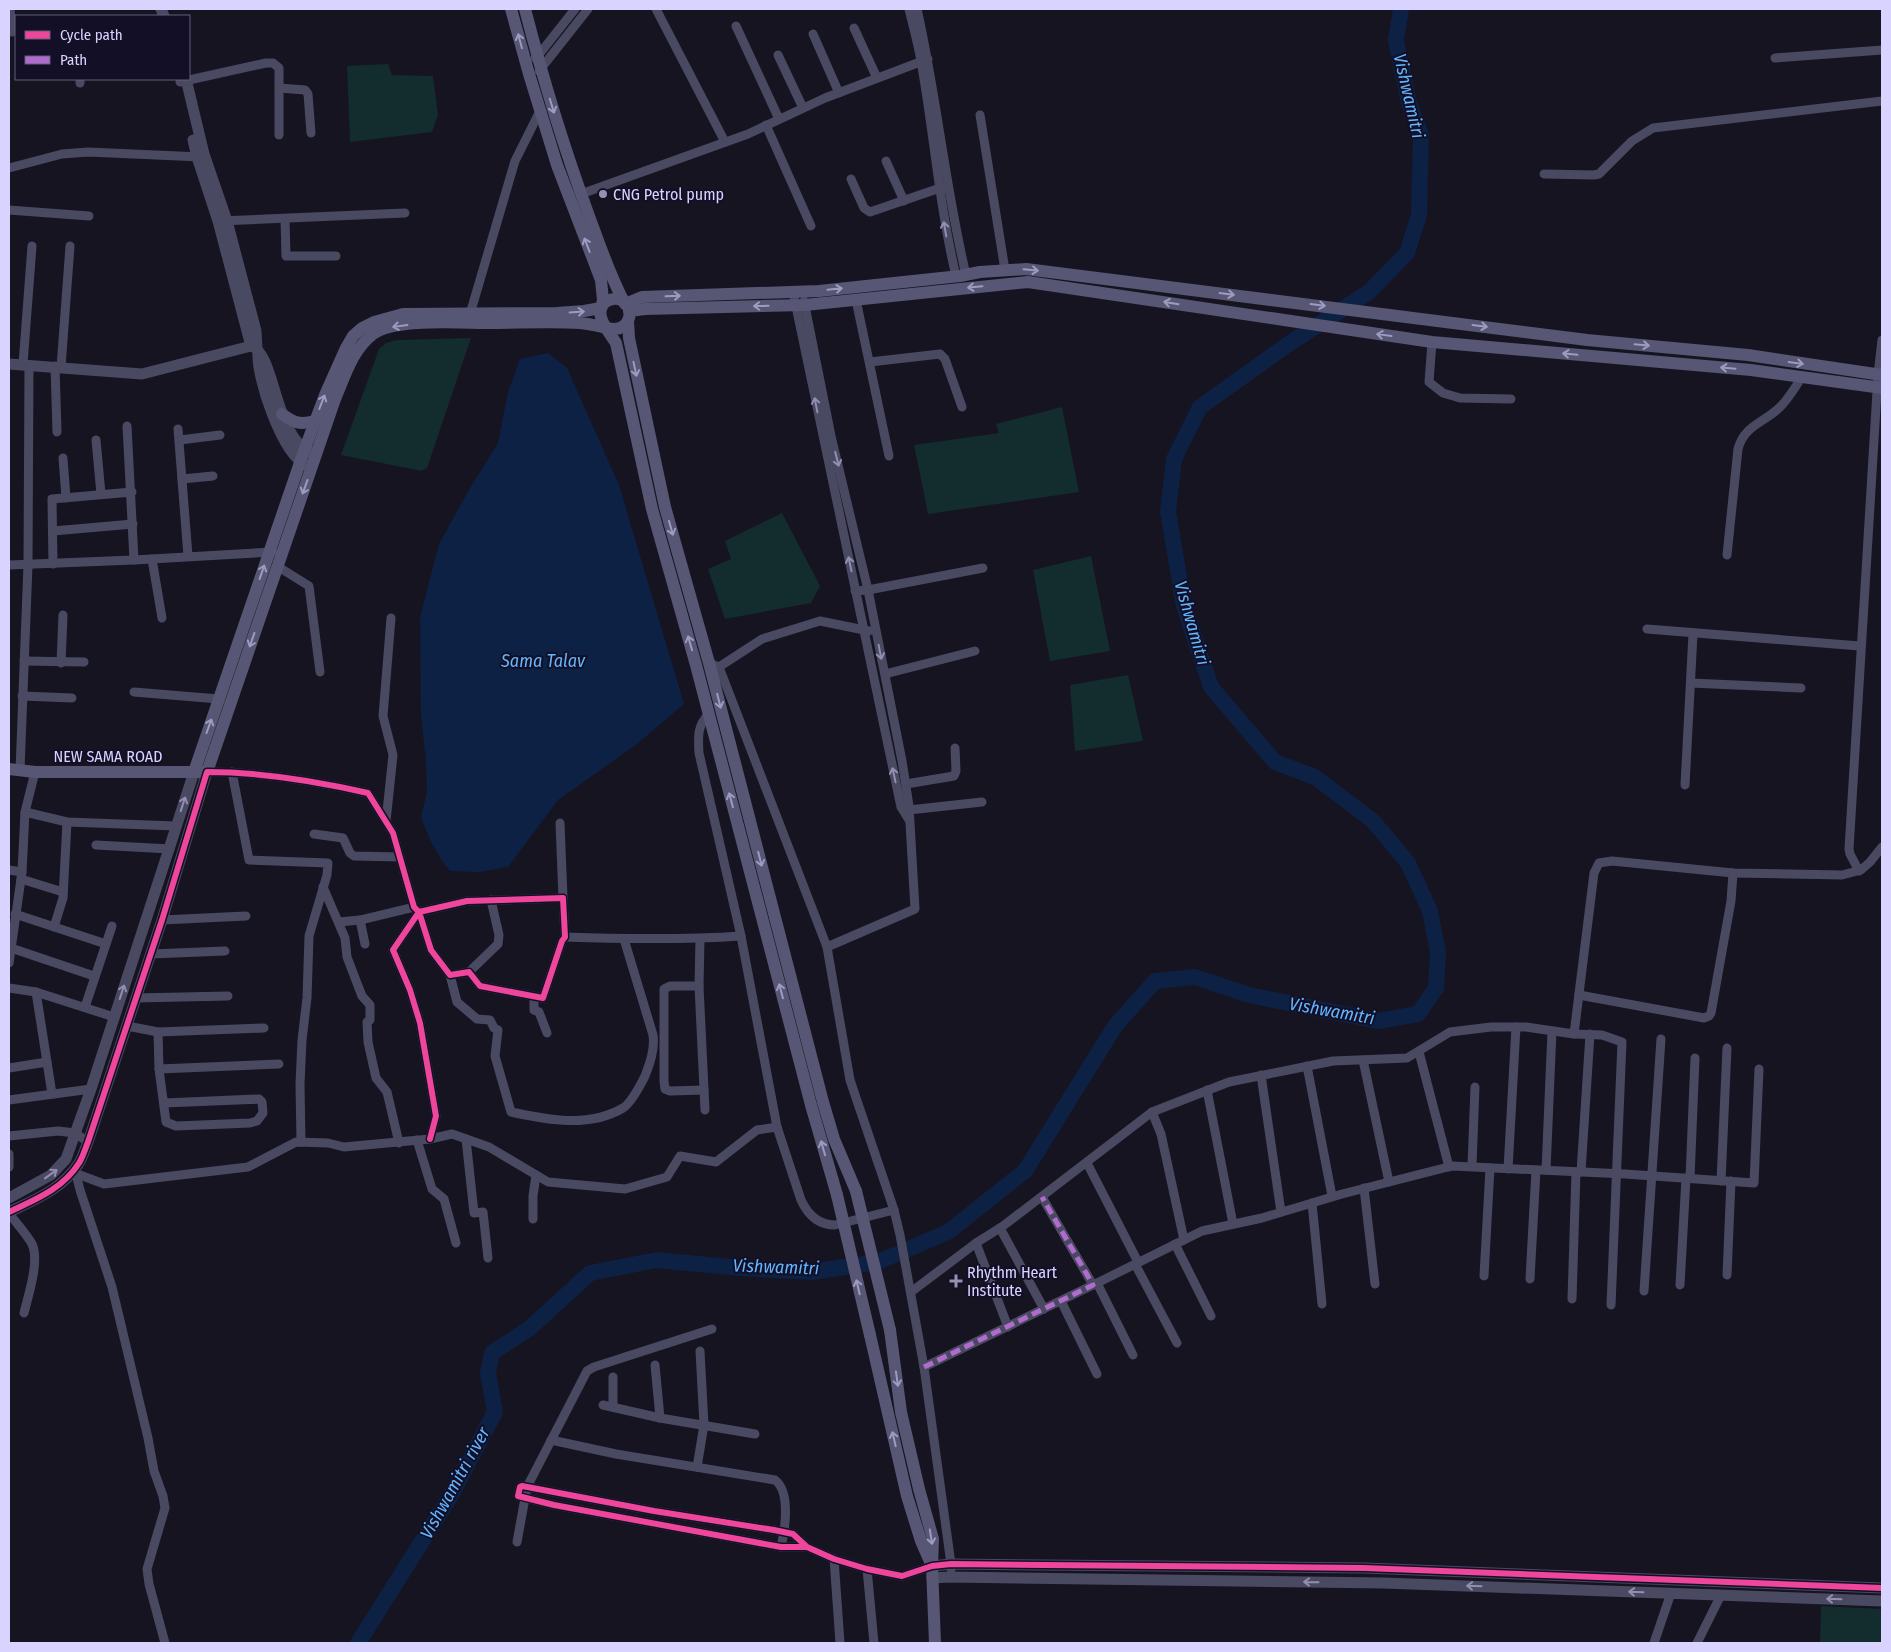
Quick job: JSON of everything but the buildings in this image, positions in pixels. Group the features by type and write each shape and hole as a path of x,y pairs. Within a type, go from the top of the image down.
{"main road":[{"path":"511,9 611,275 628,312 629,338 644,440 655,491 709,714 811,1104 837,1195 907,1496 932,1572"},
{"path":"525,9 540,111 557,165 601,280 603,300 600,318 616,344 644,440"},
{"path":"207,772 335,399 355,354 363,342 375,333 388,328 419,324 558,322 621,328 628,312 642,297 797,292 1026,269 1587,340 1748,355 1880,381"},
{"path":"956,290 958,276"},
{"path":"628,312 645,309 801,305 1028,282 1432,342 1751,370 1802,377 1880,381"},
{"path":"1197,307 1201,291"},
{"path":"194,772 302,456 346,348 353,336 362,328 374,322 403,314 584,312 601,308 607,301 612,299 617,299 628,312"},
{"path":"282,414 293,422 300,424 315,421"},
{"path":"655,491 714,665 823,1102 834,1140 856,1191 890,1330 903,1420 933,1539 932,1572 935,1643"},
{"name":"NEW SAMA ROAD","path":"14,770 35,772 207,772"}],"street":[{"path":"10,9 12,32"},
{"path":"533,66 575,9"},
{"path":"533,66 588,9"},
{"path":"656,9 725,142"},
{"path":"909,9 925,60"},
{"path":"918,9 943,187 947,241 958,276"},
{"path":"736,26 779,119"},
{"path":"854,28 876,78"},
{"path":"813,34 839,93"},
{"path":"1776,58 1882,50"},
{"path":"778,55 804,108"},
{"path":"581,194 725,142 839,93 925,60"},
{"path":"190,79 273,63 279,68 279,135"},
{"path":"183,80 201,157 223,221 257,363 273,416 286,443 302,456 314,462"},
{"path":"279,88 305,90 308,94 311,133"},
{"path":"1544,174 1599,174 1632,142 1653,128 1882,101"},
{"path":"470,314 515,161 540,111"},
{"path":"980,115 1005,270"},
{"path":"766,125 811,226"},
{"path":"9,168 62,154 88,152 201,157"},
{"path":"886,161 904,201"},
{"path":"851,178 866,210 874,212 943,187"},
{"path":"9,210 89,216"},
{"path":"223,221 405,213"},
{"path":"285,219 286,256 336,256"},
{"path":"14,770 22,696 28,565 26,364 32,246"},
{"path":"56,432 58,366 70,246"},
{"path":"797,292 827,436 835,495 901,807 909,820"},
{"path":"856,300 889,456"},
{"path":"1858,871 1849,849 1860,646 1882,340"},
{"path":"1432,342 1429,382 1443,393 1460,398 1511,399"},
{"path":"9,364 58,366 142,374 255,349"},
{"path":"255,349 265,359 282,414 302,456"},
{"path":"870,362 940,354 945,359 962,407"},
{"path":"1727,554 1740,440 1746,432 1784,403 1802,377"},
{"path":"127,426 132,492 134,560"},
{"path":"178,429 188,556"},
{"path":"180,440 220,435"},
{"path":"827,436 845,492 868,590 906,784 915,909 827,947"},
{"path":"96,440 101,494"},
{"path":"63,458 66,498"},
{"path":"182,479 213,476"},
{"path":"53,564 52,499 132,492"},
{"path":"835,495 845,492"},
{"path":"53,531 133,524"},
{"path":"9,565 282,552"},
{"path":"152,559 162,618"},
{"path":"277,566 310,586 320,672"},
{"path":"856,590 868,590 982,568"},
{"path":"61,663 63,615"},
{"path":"386,821 393,755 383,716 391,618"},
{"path":"876,632 864,631 820,620 762,639 714,665 827,947 850,1080 894,1210 900,1235 924,1367 951,1564 950,1577"},
{"path":"1647,628 1693,634 1860,646"},
{"path":"1684,785 1693,634"},
{"path":"884,674 975,651"},
{"path":"24,661 84,662"},
{"path":"1691,683 1801,688"},
{"path":"134,692 219,699"},
{"path":"22,696 72,698"},
{"path":"709,714 702,720 698,733 699,753 741,936 777,1127 801,1200 806,1210 814,1218 821,1223 836,1225 894,1210"},
{"path":"906,784 954,776 956,771 955,748"},
{"path":"9,963 21,875 25,812 35,772"},
{"path":"9,1198 51,1175 66,1159 91,1089 194,772"},
{"path":"24,1313 32,1279 34,1253 32,1245 9,1212 42,1196 74,1173 88,1142 162,920 207,772 232,772 324,783 368,793 393,833 416,909 431,950 450,975 457,1002 477,1019 490,1020 494,1028 498,1030 495,1056 511,1112 542,1119 564,1121 597,1118 625,1107 642,1084 649,1066 653,1048 653,1035 624,939"},
{"path":"232,772 249,860 328,863 309,936 308,998 302,1040 302,1142"},
{"path":"909,810 982,802"},
{"path":"25,812 67,822 176,826"},
{"path":"54,928 63,892 67,822"},
{"path":"469,972 480,986 543,998 562,941 566,937 560,823"},
{"path":"314,834 343,838 350,853 354,856 400,857"},
{"path":"96,845 170,849"},
{"path":"1574,1034 1594,873 1599,863 1612,861 1733,873 1842,875 1858,871 1870,862 1882,847"},
{"path":"9,870 63,892"},
{"path":"1579,995 1704,1018 1709,1016 1731,902 1733,873"},
{"path":"323,887 345,938 347,957 362,996 370,1005 370,1020 367,1022 368,1042 376,1078 386,1092 399,1143"},
{"path":"338,922 360,920 467,901 563,898"},
{"path":"450,975 469,972 498,944 499,934 491,900"},
{"path":"416,909 393,950 410,990 420,1023 436,1116 430,1139"},
{"path":"15,914 106,944"},
{"path":"162,920 246,916"},
{"path":"360,920 366,944"},
{"path":"85,1007 112,926"},
{"path":"141,935 155,939"},
{"path":"566,937 700,939 741,936"},
{"path":"700,939 699,986 705,1110"},
{"path":"11,948 94,976"},
{"path":"151,954 225,951"},
{"path":"699,986 670,986 664,989 664,1081 665,1089 670,1091 704,1090"},
{"path":"9,988 36,992 114,1017"},
{"path":"36,992 52,1094"},
{"path":"136,998 228,996"},
{"path":"534,997 534,1010 539,1012 547,1033"},
{"path":"127,1026 158,1032 264,1028"},
{"path":"910,1290 1000,1228 1152,1112 1230,1082 1333,1061 1407,1058 1450,1032 1491,1027 1516,1027 1574,1034 1602,1035 1622,1042 1612,1305"},
{"path":"1508,1169 1516,1027"},
{"path":"1546,1170 1552,1031"},
{"path":"158,1032 159,1068 166,1122 176,1126 250,1123 257,1121 263,1113 262,1102 259,1099 164,1102"},
{"path":"1572,1299 1579,1172 1590,1034"},
{"path":"1644,1291 1661,1039"},
{"path":"1721,1181 1727,1048"},
{"path":"1419,1052 1449,1167"},
{"path":"1680,1285 1695,1058"},
{"path":"1363,1060 1389,1182"},
{"path":"9,1068 47,1062"},
{"path":"159,1068 279,1064"},
{"path":"1307,1066 1332,1196"},
{"path":"924,1367 1202,1231 1449,1167 1472,1166 1754,1183 1759,1070"},
{"path":"1261,1075 1281,1212"},
{"path":"1472,1166 1475,1087"},
{"path":"9,1100 91,1089"},
{"path":"1207,1090 1233,1224"},
{"path":"1152,1112 1161,1134 1180,1242 1211,1316"},
{"path":"74,1173 104,1184 248,1167 288,1146 302,1142 328,1143 344,1147 399,1143 452,1134 489,1147 548,1182 625,1189 667,1178 680,1156 716,1162 757,1130 777,1127"},
{"path":"9,1136 58,1131 75,1133 88,1142"},
{"path":"466,1139 474,1213 483,1212 488,1258"},
{"path":"417,1140 432,1189 444,1199 456,1243"},
{"path":"9,1154 9,1167"},
{"path":"1086,1163 1177,1343"},
{"path":"1484,1276 1490,1168"},
{"path":"1530,1279 1536,1170"},
{"path":"74,1173 112,1287 146,1428 154,1471 165,1502 148,1569 149,1584 165,1643"},
{"path":"533,1219 533,1196 536,1175"},
{"path":"1727,1276 1731,1181"},
{"path":"1364,1188 1375,1284"},
{"path":"1042,1197 1095,1284 1133,1355"},
{"path":"1312,1203 1322,1304"},
{"path":"1000,1228 1044,1309"},
{"path":"976,1243 1008,1327"},
{"path":"1061,1301 1097,1374"},
{"path":"527,1488 587,1371 712,1329"},
{"path":"697,1467 704,1425 700,1351"},
{"path":"655,1365 660,1418"},
{"path":"613,1378 613,1407"},
{"path":"603,1405 660,1418 755,1434"},
{"path":"551,1440 616,1454 775,1480 782,1487 787,1520 782,1547"},
{"path":"807,1547 782,1547 518,1496 520,1487 784,1532 793,1534 807,1547 834,1559 867,1569 902,1576 932,1572 951,1564 1364,1568 1882,1588"},
{"path":"518,1542 525,1498"},
{"path":"621,1517 623,1505"},
{"path":"834,1559 840,1643"},
{"path":"867,1569 874,1643"},
{"path":"932,1572 950,1577 1378,1583 1882,1601"},
{"path":"1654,1643 1671,1593"},
{"path":"1697,1643 1721,1595"}],"green space":[{"path":"388,64 392,75 433,76 438,115 432,132 350,142 347,66"},
{"path":"471,338 427,468 421,471 341,455 379,349 386,343 397,340"},
{"path":"1062,407 1079,492 928,514 914,445 999,433 996,424"},
{"path":"782,513 820,586 811,603 725,619 708,569 731,559 725,541"},
{"path":"1091,556 1110,651 1050,661 1033,570"},
{"path":"1128,675 1143,741 1075,751 1070,685"},
{"path":"1821,1606 1882,1609 1882,1643 1820,1643"}],"water":[{"name":"Sama Talav","path":"548,353 567,368 619,485 684,704 637,744 558,800 508,867 479,872 450,871 431,842 421,817 427,792 421,717 420,617 439,544 498,443 508,392 520,359"}],"waterway":[{"name":"Vishwamitri","path":"358,1643 450,1497 495,1412 488,1373 492,1353 530,1328 590,1273 657,1260 740,1268 811,1272 878,1262 948,1232 1025,1171 1115,1026 1155,981 1195,977 1249,995 1378,1021 1418,1014 1436,988 1438,953 1430,911 1408,863 1373,821 1315,777 1275,762 1211,687 1184,606 1168,512 1174,459 1200,407 1287,345 1369,292 1407,253 1419,215 1421,135 1409,103 1396,40 1401,9"}],"marked path":[{"path":"924,1367 1093,1285 1042,1197"}],"cycle path":[{"path":"9,1212 56,1187 65,1180 82,1158 162,920 207,772 288,778 368,793 393,833 414,907 419,912 431,950 450,975 469,972 480,986 543,998 565,937 563,898 467,901 419,912 393,950 410,990 420,1023 436,1116 430,1139"},
{"path":"807,1547 781,1547 554,1505 518,1496 522,1486 654,1511 774,1530 793,1534 807,1547 834,1559 867,1569 902,1576 932,1566 951,1564 1364,1568 1882,1588"}],"place":[{"name":"CNG Petrol pump","path":"603,194"},
{"name":"Rhythm Heart Institute","path":"956,1281"}],"water label":[{"name":"Vishwamitri river","path":"455,1483"}]}
